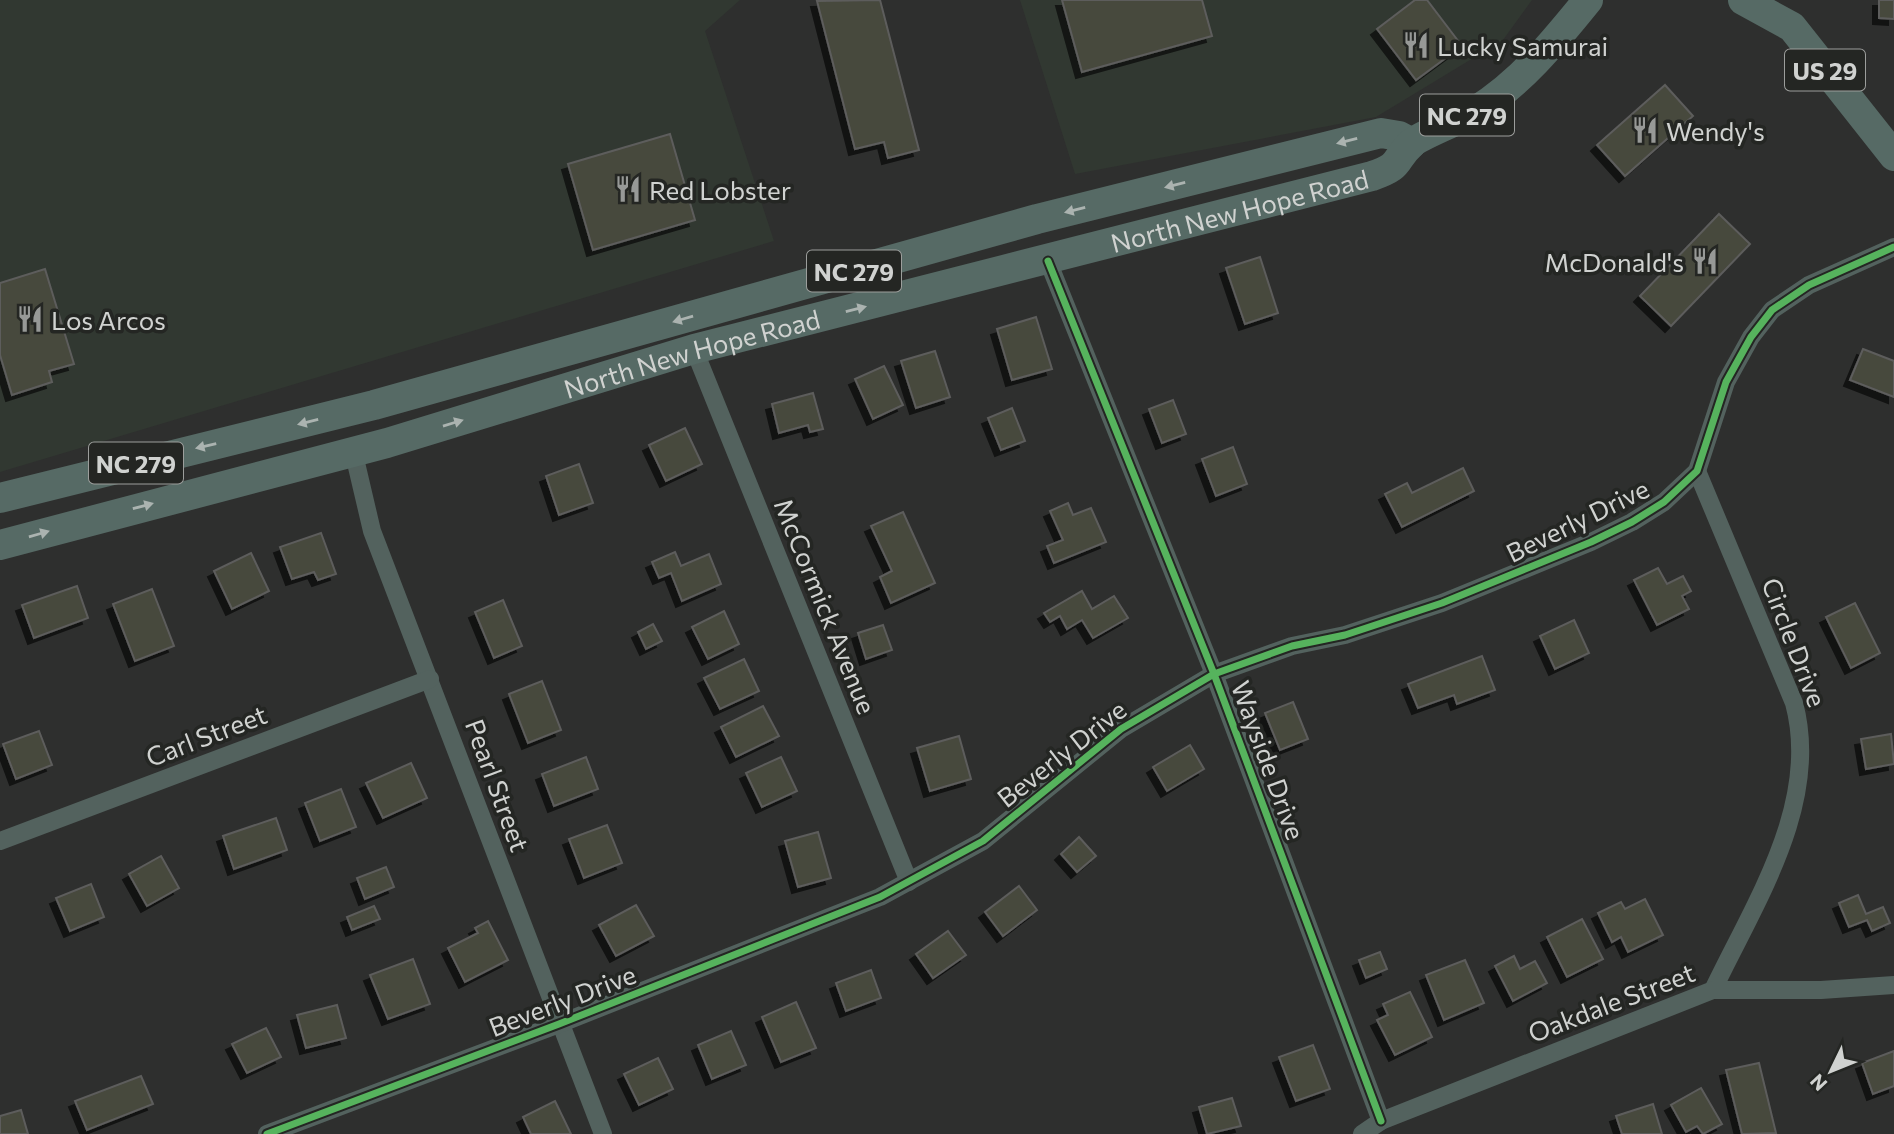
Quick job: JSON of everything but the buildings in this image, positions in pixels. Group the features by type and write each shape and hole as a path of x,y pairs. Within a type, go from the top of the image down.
{"main road":[{"name":"North New Hope Road","path":"0,545 353,450 694,349 978,279 1391,170 1412,143 1475,111 1510,86 1552,44 1588,0"},
{"name":"US 29","path":"1743,0 1789,14 1894,156"},
{"name":"North New Hope Road","path":"0,498 374,405 1037,219 1381,133 1412,143"},
{"path":"978,279 991,259 1023,240 1037,219"}],"street":[{"name":"Beverly Drive","path":"267,1134 559,1024 880,897 983,841 1121,729 1214,674 1292,646 1345,635 1442,603 1506,579 1632,522 1664,502 1697,471 1726,382 1751,337 1772,310 1809,285 1894,247"},
{"name":"Wayside Drive","path":"1048,261 1214,674 1381,1121"},
{"name":"McCormick Avenue","path":"694,349 909,882"},
{"name":"Pearl Street","path":"353,450 372,531 603,1134"},
{"name":"Circle Drive","path":"1697,471 1794,703 1802,741 1801,777 1771,870 1713,990"},
{"name":"Carl Street","path":"0,841 430,679"},
{"name":"Oakdale Street","path":"1362,1134 1381,1121 1713,990 1821,990 1894,985"}],"shaded area":[{"path":"0,0 740,0 705,31 774,241 0,472"},
{"path":"1020,0 1532,0 1503,40 1376,117 1075,174"}],"cycle path":[{"path":"267,1134 559,1024 880,897 983,841 1121,729 1214,674 1292,646 1345,635 1442,603 1591,542 1632,522 1664,502 1697,471 1726,382 1751,337 1772,310 1809,285 1894,247"},
{"path":"1048,261 1214,674 1381,1121"}],"place":[{"name":"Lucky Samurai","path":"1416,45"},
{"name":"Wendy's","path":"1645,130"},
{"name":"Red Lobster","path":"628,189"},
{"name":"McDonald's","path":"1705,261"},
{"name":"Los Arcos","path":"30,319"}]}
